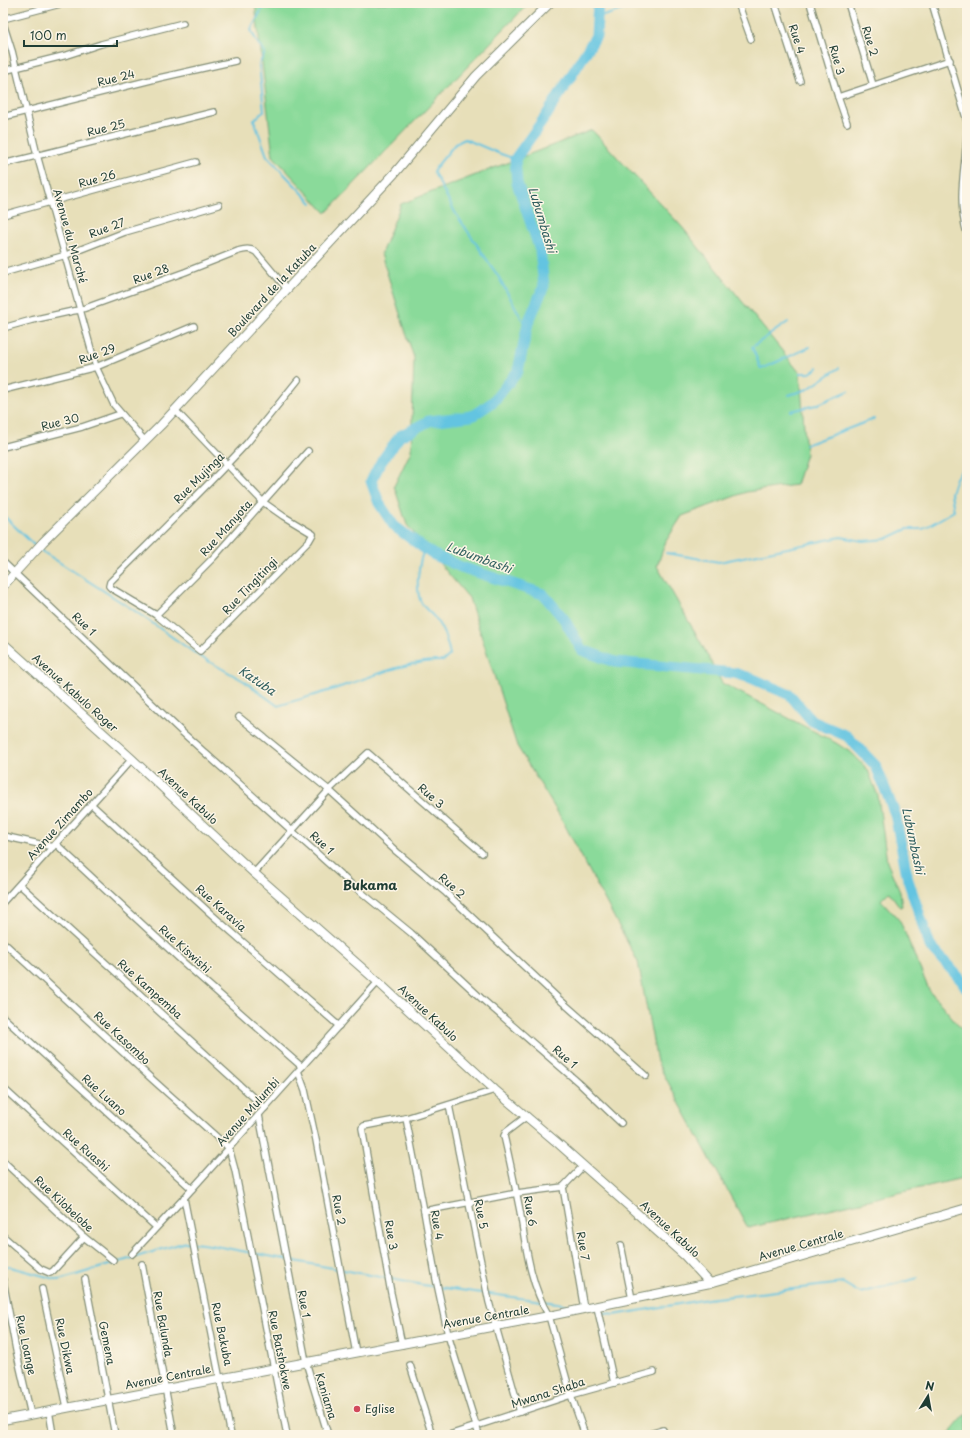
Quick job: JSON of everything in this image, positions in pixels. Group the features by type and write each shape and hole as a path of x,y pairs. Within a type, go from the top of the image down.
{"street":[{"path":"3,19 64,3"},
{"name":"Boulevard de la Katuba","path":"3,586 40,546 146,441 394,174 476,76 550,3"},
{"path":"738,3 751,39"},
{"name":"Rue 4","path":"775,3 800,81"},
{"name":"Rue 3","path":"810,3 847,122"},
{"name":"Rue 2","path":"848,3 873,85"},
{"path":"932,3 967,121"},
{"name":"Avenue du Marché","path":"3,23 16,68 25,111 96,367 114,405 120,414 146,441"},
{"path":"3,71 101,44 183,24"},
{"name":"Rue 24","path":"3,116 235,60"},
{"path":"838,97 950,60"},
{"name":"Rue 25","path":"3,164 214,112"},
{"path":"967,135 961,194 963,218 967,234"},
{"name":"Rue 26","path":"3,215 196,162"},
{"name":"Rue 27","path":"3,273 66,255 125,232 219,205"},
{"name":"Rue 28","path":"3,328 80,310 238,251 247,249 252,249 256,252 287,289"},
{"name":"Rue 29","path":"3,390 96,367 194,326"},
{"name":"Rue Mujinga","path":"156,616 111,588 109,584 110,582 248,443 298,380"},
{"path":"175,410 263,502"},
{"name":"Rue 30","path":"3,448 82,428 120,414"},
{"name":"Rue Manyota","path":"156,616 214,557 308,451"},
{"name":"Rue Tingitingi","path":"156,616 200,651 309,541 313,534 263,502"},
{"name":"Rue 1","path":"3,562 183,733 293,830 350,883 410,933 482,999 579,1083 620,1123"},
{"name":"Avenue Kabulo Roger","path":"3,643 132,759"},
{"name":"Rue 2","path":"239,716 329,790 397,852 446,893 559,999 646,1076"},
{"name":"Rue 3","path":"329,790 368,753 482,853"},
{"name":"Avenue Zimambo","path":"3,902 20,885 132,759"},
{"name":"Avenue Kabulo","path":"132,759 254,873 378,982 495,1090 527,1116 685,1256 710,1283"},
{"path":"254,873 329,790"},
{"name":"Rue Karavia","path":"91,804 211,914 339,1026"},
{"path":"3,836 54,846"},
{"name":"Rue Kiswishi","path":"54,846 300,1069"},
{"name":"Rue Kampemba","path":"20,885 265,1108"},
{"path":"3,892 11,894"},
{"name":"Rue Kasombo","path":"3,942 229,1148"},
{"name":"Avenue Mulumbi","path":"132,1254 378,982"},
{"name":"Rue Luano","path":"3,1017 192,1189"},
{"name":"Rue 2","path":"300,1069 316,1140 356,1353"},
{"name":"Rue Ruashi","path":"3,1088 156,1227"},
{"path":"406,1118 495,1090"},
{"name":"Rue 5","path":"448,1105 489,1302 520,1412"},
{"name":"Rue 1","path":"259,1115 306,1362"},
{"name":"Rue 6","path":"527,1116 506,1132 504,1136 517,1193 531,1273 543,1307 548,1316 584,1435"},
{"name":"Rue 4","path":"406,1118 448,1335 479,1435"},
{"name":"Rue 3","path":"402,1345 391,1293 362,1128 364,1126 406,1118"},
{"name":"Rue Batshokwe","path":"229,1148 235,1170 287,1435"},
{"name":"Rue Kilobelobe","path":"3,1161 84,1237 113,1260"},
{"path":"424,1211 517,1193 563,1186 583,1166"},
{"name":"Rue 7","path":"563,1186 584,1309"},
{"name":"Rue Bakuba","path":"184,1198 231,1435"},
{"name":"Avenue Centrale","path":"3,1420 402,1345 597,1307 710,1283 967,1208"},
{"path":"3,1236 41,1269 50,1273 84,1237"},
{"path":"3,1241 10,1242"},
{"path":"621,1245 632,1299"},
{"name":"Rue Balunda","path":"142,1264 174,1435"},
{"name":"Gemena","path":"85,1279 115,1435"},
{"name":"Rue Loange","path":"3,1280 16,1350 31,1415"},
{"name":"Rue Dikwa","path":"42,1289 67,1408"},
{"path":"597,1307 614,1383"},
{"name":"Kaniama","path":"306,1362 328,1435"},
{"path":"410,1365 432,1435"},
{"name":"Mwana Shaba","path":"449,1435 571,1395 654,1372"},
{"path":"49,1411 53,1435"},
{"path":"646,1435 663,1430"}],"green space":[{"path":"255,3 529,3 326,213 273,156"},
{"path":"592,130 682,227 800,373 806,454 796,485 746,492 682,516 666,541 657,566 722,683 836,743 853,754 868,770 878,796 887,862 900,892 902,906 900,907 889,892 881,900 900,921 929,990 967,1035 967,1177 748,1228 657,1062 638,962 561,818 517,746 469,598 407,525 394,486 411,451 414,358 381,254 401,204"},
{"path":"967,1413 967,1435 948,1435"}],"waterway":[{"path":"265,3 251,30 265,53 259,64 264,111 254,120 267,156 312,203"},
{"name":"Lubumbashi","path":"598,3 596,36 546,116 515,159 517,183 540,250 544,286 528,323 518,371 493,402 472,416 429,421 400,436 381,462 371,481 379,503 394,526 432,554 461,567 543,594 564,619 582,650 615,662 734,673 751,678 790,695 812,721 847,736 876,766 895,814 908,880 930,946 962,981 967,989"},
{"path":"597,18 644,3"},
{"path":"515,159 465,139 455,144 433,171 456,214 498,276 527,328"},
{"path":"788,322 752,347 761,369 810,347"},
{"path":"800,373 810,373 818,368"},
{"path":"789,395 808,389 839,368"},
{"path":"791,411 816,405 849,391"},
{"path":"805,445 874,419"},
{"path":"666,553 719,562 841,537 863,541 886,539 907,529 923,529 954,511 951,493 956,478 967,463"},
{"name":"Katuba","path":"3,515 36,547"},
{"name":"Katuba","path":"40,550 135,611 199,656 244,681 278,706 327,692 379,673 417,663 443,661 450,655 443,631 435,618 423,606 418,591 420,561 424,548"},
{"path":"3,1265 59,1280 186,1242 210,1245 423,1285 577,1307"},
{"path":"599,1312 614,1315 708,1299 843,1283 860,1293 918,1278"}],"place":[{"name":"Eglise","path":"357,1409"}],"district":[{"name":"Bukama","path":"370,885"}]}
